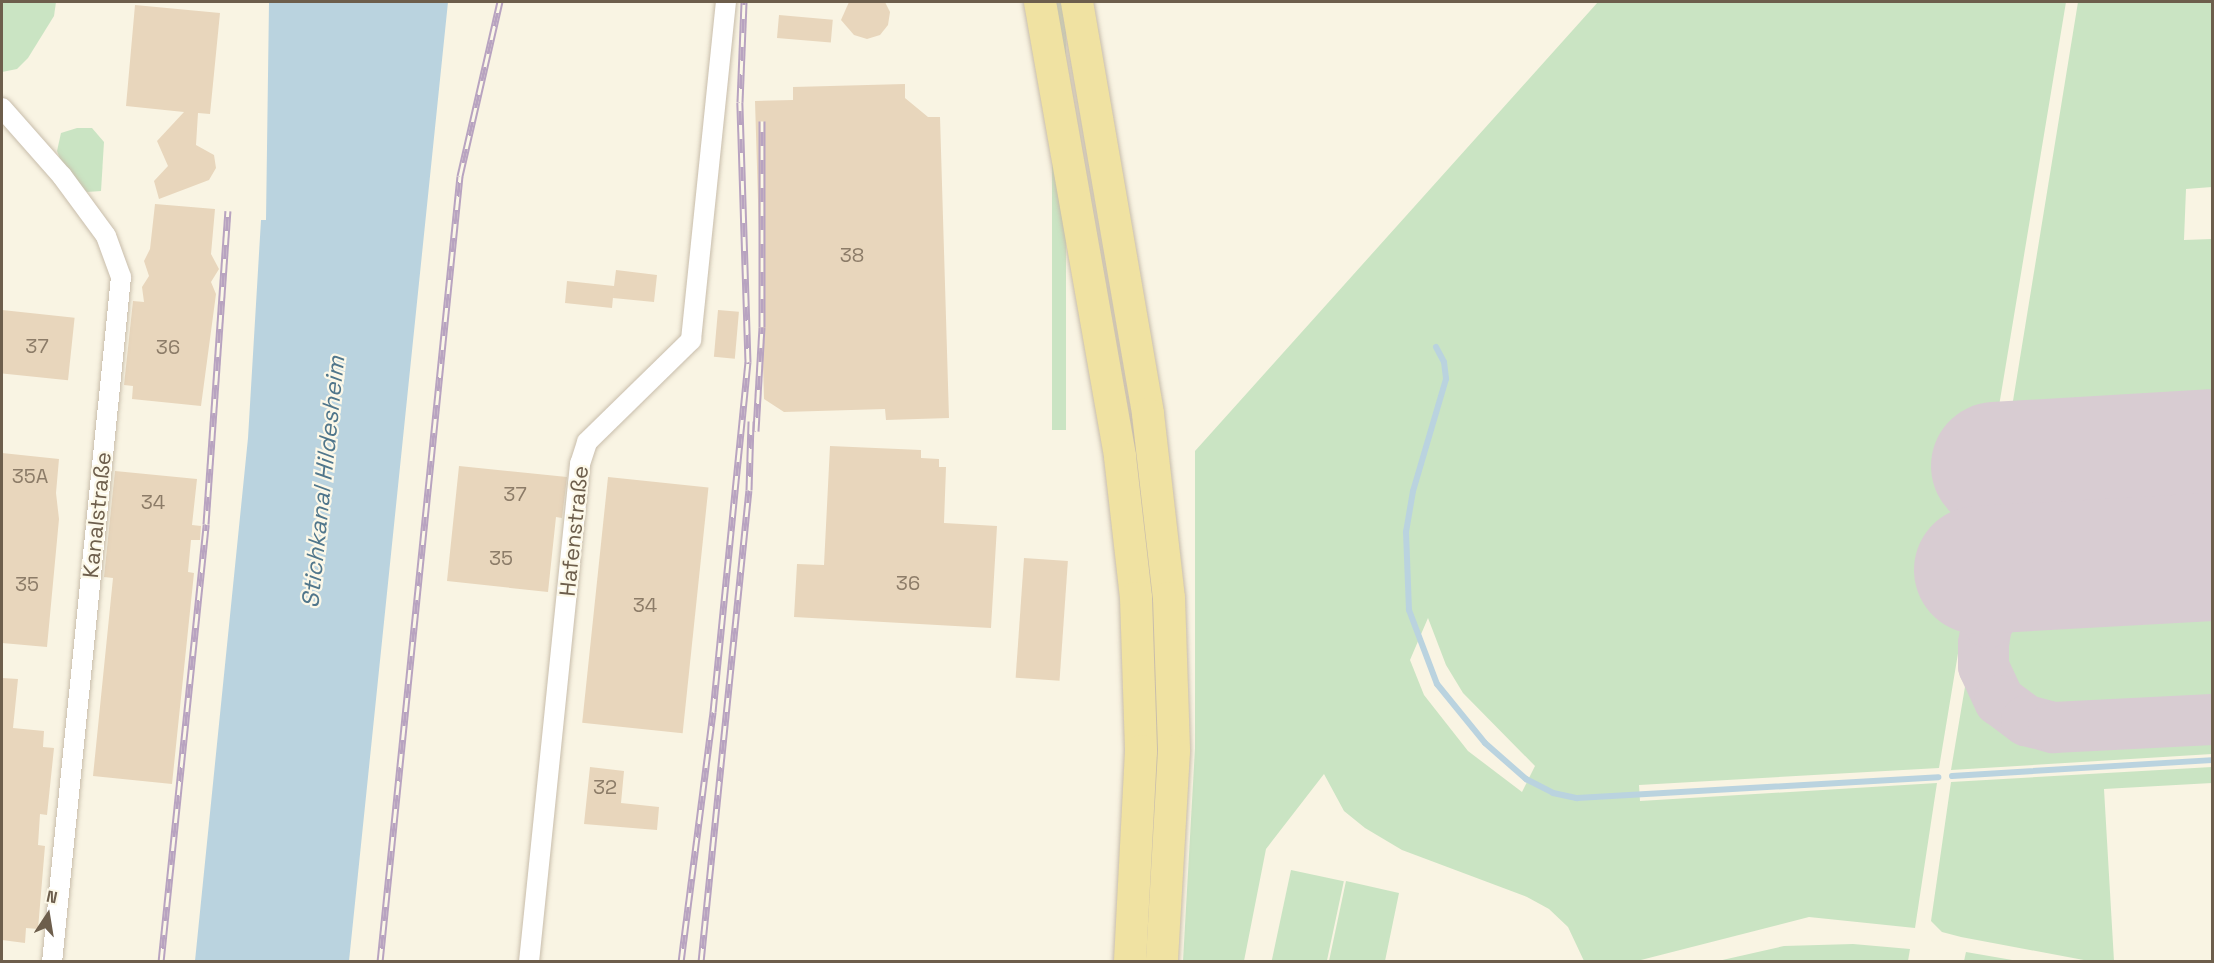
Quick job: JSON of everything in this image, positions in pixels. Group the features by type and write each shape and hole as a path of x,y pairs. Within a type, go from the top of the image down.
{"main road":[{"path":"1040,2 1120,457 1136,598 1141,751 1130,962"},
{"path":"1077,2 1148,414 1169,598 1174,751 1162,962"}],"street":[{"name":"Hafenstraße","path":"529,962 580,464 586,442 691,340 726,2"},
{"name":"Kanalstraße","path":"2,108 62,176 106,236 121,277 52,962"}],"green space":[{"path":"2,2 56,2 54,16 28,58 17,69 2,72"},
{"path":"1052,2 1066,2 1066,430 1052,430"},
{"path":"1598,2 2066,2 1939,768 1639,785 1640,801 1937,783 1915,928 1809,917 1637,961 1584,961 1568,927 1549,909 1527,897 1402,850 1365,828 1344,811 1324,774 1266,849 1244,961 1183,961 1195,748 1195,451","holes":["1428,618 1446,665 1463,693 1535,766 1522,792 1468,751 1424,695 1410,660"]},
{"path":"2078,2 2212,2 2212,187 2186,189 2184,240 2212,239 2212,523 1991,536"},
{"path":"77,128 92,128 104,142 101,191 87,192 64,169 57,151 61,133"},
{"path":"2212,589 2212,704 2045,711 2015,695 2000,670 1998,636 2007,616 2022,601"},
{"path":"1968,669 1973,686 1992,713 2012,730 2033,739 2050,743 2212,733 2212,754 1951,770"},
{"path":"2212,767 2212,783 2104,789 2114,961 2089,961 1961,937 1942,932 1931,921 1951,782"},
{"path":"1291,870 1344,881 1327,962 1272,961"},
{"path":"1346,881 1399,893 1385,961 1329,961"},
{"path":"1853,944 1910,949 1908,961 1718,961 1784,946"},
{"path":"1966,952 2018,961 1964,961"}],"water":[{"name":"Stichkanal Hildesheim","path":"269,2 448,2 349,961 195,961 248,438 261,220 266,220"}],"building":[{"path":"849,2 885,2 890,12 888,25 880,35 867,39 854,35 841,20"},
{"path":"135,5 220,13 210,114 198,113 196,145 214,155 216,168 209,180 159,199 154,181 168,166 157,141 184,112 126,106"},
{"path":"779,15 833,20 831,43 777,38"},
{"path":"905,84 905,98 928,117 940,117 949,418 886,420 885,409 784,412 764,399 755,101 793,100 793,87"},
{"path":"155,204 215,209 211,254 219,269 211,282 216,294 201,406 132,399 133,386 124,385 133,301 144,302 142,287 149,276 144,261 150,249"},
{"path":"616,270 657,275 654,302 613,298 614,287 612,308 565,303 567,281 614,286"},
{"path":"2,310 75,318 68,380 2,373"},
{"path":"718,310 739,312 735,359 714,357"},
{"path":"830,446 921,450 921,458 939,459 939,467 946,467 944,523 997,526 991,628 794,617 797,564 824,565"},
{"path":"2,453 59,459 56,493 59,519 47,647 2,643"},
{"path":"459,466 567,477 562,518 556,517 548,592 447,581"},
{"path":"115,471 197,479 192,525 201,526 200,540 191,540 188,572 194,573 172,784 93,776 113,578 104,577"},
{"path":"608,477 708,488 683,733 582,723"},
{"path":"1024,558 1068,561 1060,681 1016,678"},
{"path":"2,678 18,679 13,728 44,731 43,747 54,748 47,815 40,814 38,845 45,846 38,929 26,928 25,943 2,940"},
{"path":"590,767 624,771 621,803 659,807 657,830 584,824"}],"waterway":[{"path":"1436,347 1444,362 1446,379 1413,491 1406,532 1409,610 1437,684 1485,743 1526,779 1553,793 1577,798 1938,777"},
{"path":"1952,776 2212,760"}],"taxiway":[{"path":"2011,465 1983,643 1983,666 1999,700 2026,720 2053,727 2212,719"},
{"path":"1988,622 2006,591 2037,567"}],"runway":[{"path":"1995,466 2212,453"},
{"path":"1978,570 2212,557"}],"railway":[{"path":"380,962 460,176 500,2"},
{"path":"681,962 713,712 748,362 740,102 744,2"},
{"path":"756,431 762,327 762,121"},
{"path":"161,962 206,524 228,211"},
{"path":"701,962 749,490 751,421"}]}
